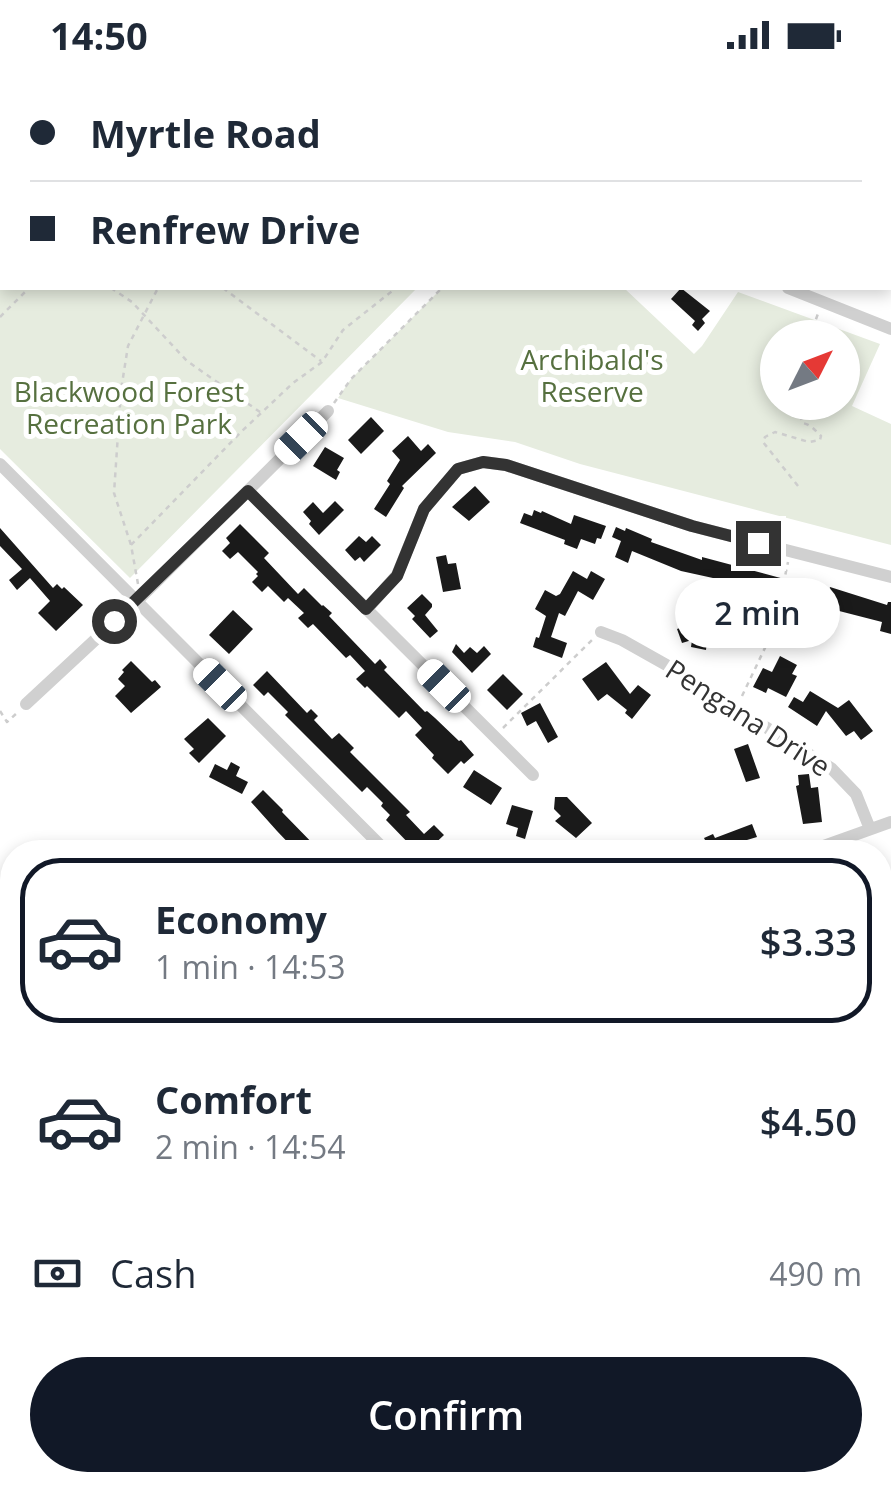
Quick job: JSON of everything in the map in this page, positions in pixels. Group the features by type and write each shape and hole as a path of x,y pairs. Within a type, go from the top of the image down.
{"street":[{"path":"793,290 891,329"},
{"path":"26,704 328,411"},
{"path":"366,609 397,576 424,509 437,492 458,469 483,462 506,465 692,526 891,576"},
{"path":"0,464 375,840"},
{"path":"248,491 533,775"},
{"name":"Pengana Drive","path":"601,632 638,649 831,768 856,794 870,829"},
{"path":"840,840 891,822"}],"path":[{"path":"0,317 26,290"},
{"path":"114,290 144,314 187,361 262,412"},
{"path":"136,601 139,578 114,493 128,346 157,290"},
{"path":"225,290 322,362"},
{"path":"131,545 262,412 322,362 343,330 393,290"},
{"path":"328,411 351,379 440,290"},
{"path":"815,320 822,301"},
{"path":"798,486 764,442 775,432 809,442 820,440 821,436 801,420"},
{"path":"736,708 774,629 791,551"},
{"path":"494,736 601,632"},
{"path":"0,728 26,704"},
{"path":"0,711 6,722"}],"green space":[{"name":"Blackwood Forest Recreation Park","path":"0,290 415,290 130,578 0,449"},
{"name":"Archibald's Reserve","path":"440,290 626,290 694,354 738,292 814,320 760,320 760,420 860,420 860,410 891,424 891,545 580,464 515,442 448,432 338,398 351,379"},
{"name":"Archibald's Reserve","path":"860,337 880,344 860,388"}],"building":[{"path":"684,290 710,311 698,331 692,325 695,321 671,299"},
{"path":"371,417 384,431 361,454 348,440"},
{"path":"408,436 421,451 428,444 436,453 402,486 386,517 374,509 400,460 392,451"},
{"path":"325,447 344,458 336,480 313,466"},
{"path":"475,486 490,502 469,521 452,507"},
{"path":"335,501 344,510 319,535 303,512 313,502 323,513"},
{"path":"534,510 571,524 574,515 606,526 595,544 581,539 577,549 564,544 565,540 520,523 524,513 532,516"},
{"path":"240,524 269,553 264,558 298,594 304,588 332,613 329,616 375,664 380,659 387,667 384,670 425,712 474,755 448,774 415,735 422,728 406,711 399,718 356,679 365,671 350,655 346,658 313,624 308,628 298,618 304,613 288,598 284,602 268,586 262,592 252,582 258,572 238,552 230,559 222,551 230,543 226,538"},
{"path":"616,527 702,560 829,591 830,587 887,605 891,602 891,634 880,631 882,622 808,603 806,612 786,607 789,595 766,589 764,599 751,596 754,587 681,571 632,551 628,563 615,557 621,541 612,537"},
{"path":"0,528 53,588 57,584 64,587 83,605 56,631 38,613 50,601 30,578 17,590 9,580 22,569 0,546"},
{"path":"359,536 366,542 372,536 381,545 364,562 360,557 355,561 345,550"},
{"path":"446,555 448,564 456,563 461,589 443,592 436,557"},
{"path":"573,571 587,579 591,571 605,579 593,600 578,591 565,616 559,613 551,637 567,643 562,658 533,647 546,616 535,609 545,590 560,594"},
{"path":"422,594 432,604 425,615 438,631 430,638 407,608"},
{"path":"233,610 253,629 229,654 209,635"},
{"path":"692,623 722,630 719,644 707,641 706,650 691,647 692,640 682,643 677,629"},
{"path":"456,644 464,653 470,647 477,653 484,646 491,654 472,673 452,652"},
{"path":"780,656 797,665 792,674 797,676 786,697 768,688 766,693 753,687 763,668 772,672"},
{"path":"131,661 161,687 131,713 115,696 125,686 118,679"},
{"path":"606,662 630,694 638,685 651,695 632,719 607,694 598,701 582,679"},
{"path":"267,671 307,713 311,709 318,716 314,720 332,739 339,733 354,748 350,752 410,812 406,815 424,834 434,825 444,835 439,840 405,840 386,820 390,815 381,806 383,803 367,787 362,792 285,715 288,712 268,692 264,696 253,685"},
{"path":"503,674 523,694 507,710 487,690"},
{"path":"810,691 838,708 849,700 873,731 861,740 854,731 846,736 826,711 817,726 788,707 794,697 803,702"},
{"path":"540,703 558,737 548,743 536,721 527,726 521,713"},
{"path":"208,718 226,736 199,763 189,753 194,749 184,739"},
{"path":"748,744 760,778 746,782 734,749"},
{"path":"231,762 240,767 236,776 248,782 242,794 209,777 215,764 227,770"},
{"path":"474,770 502,788 491,805 463,787"},
{"path":"809,774 811,788 818,787 822,822 803,824 796,786 798,775"},
{"path":"263,790 309,840 286,840 251,802"},
{"path":"555,797 567,797 592,823 576,838 555,821 561,816 554,809"},
{"path":"512,805 533,811 525,839 516,836 518,828 506,824"},
{"path":"752,824 757,837 747,840 704,838 713,834 715,838"}],"route":[{"path":"114,621 248,491 366,609 397,576 424,509 437,492 458,469 483,462 506,465 692,526 758,543"}]}
